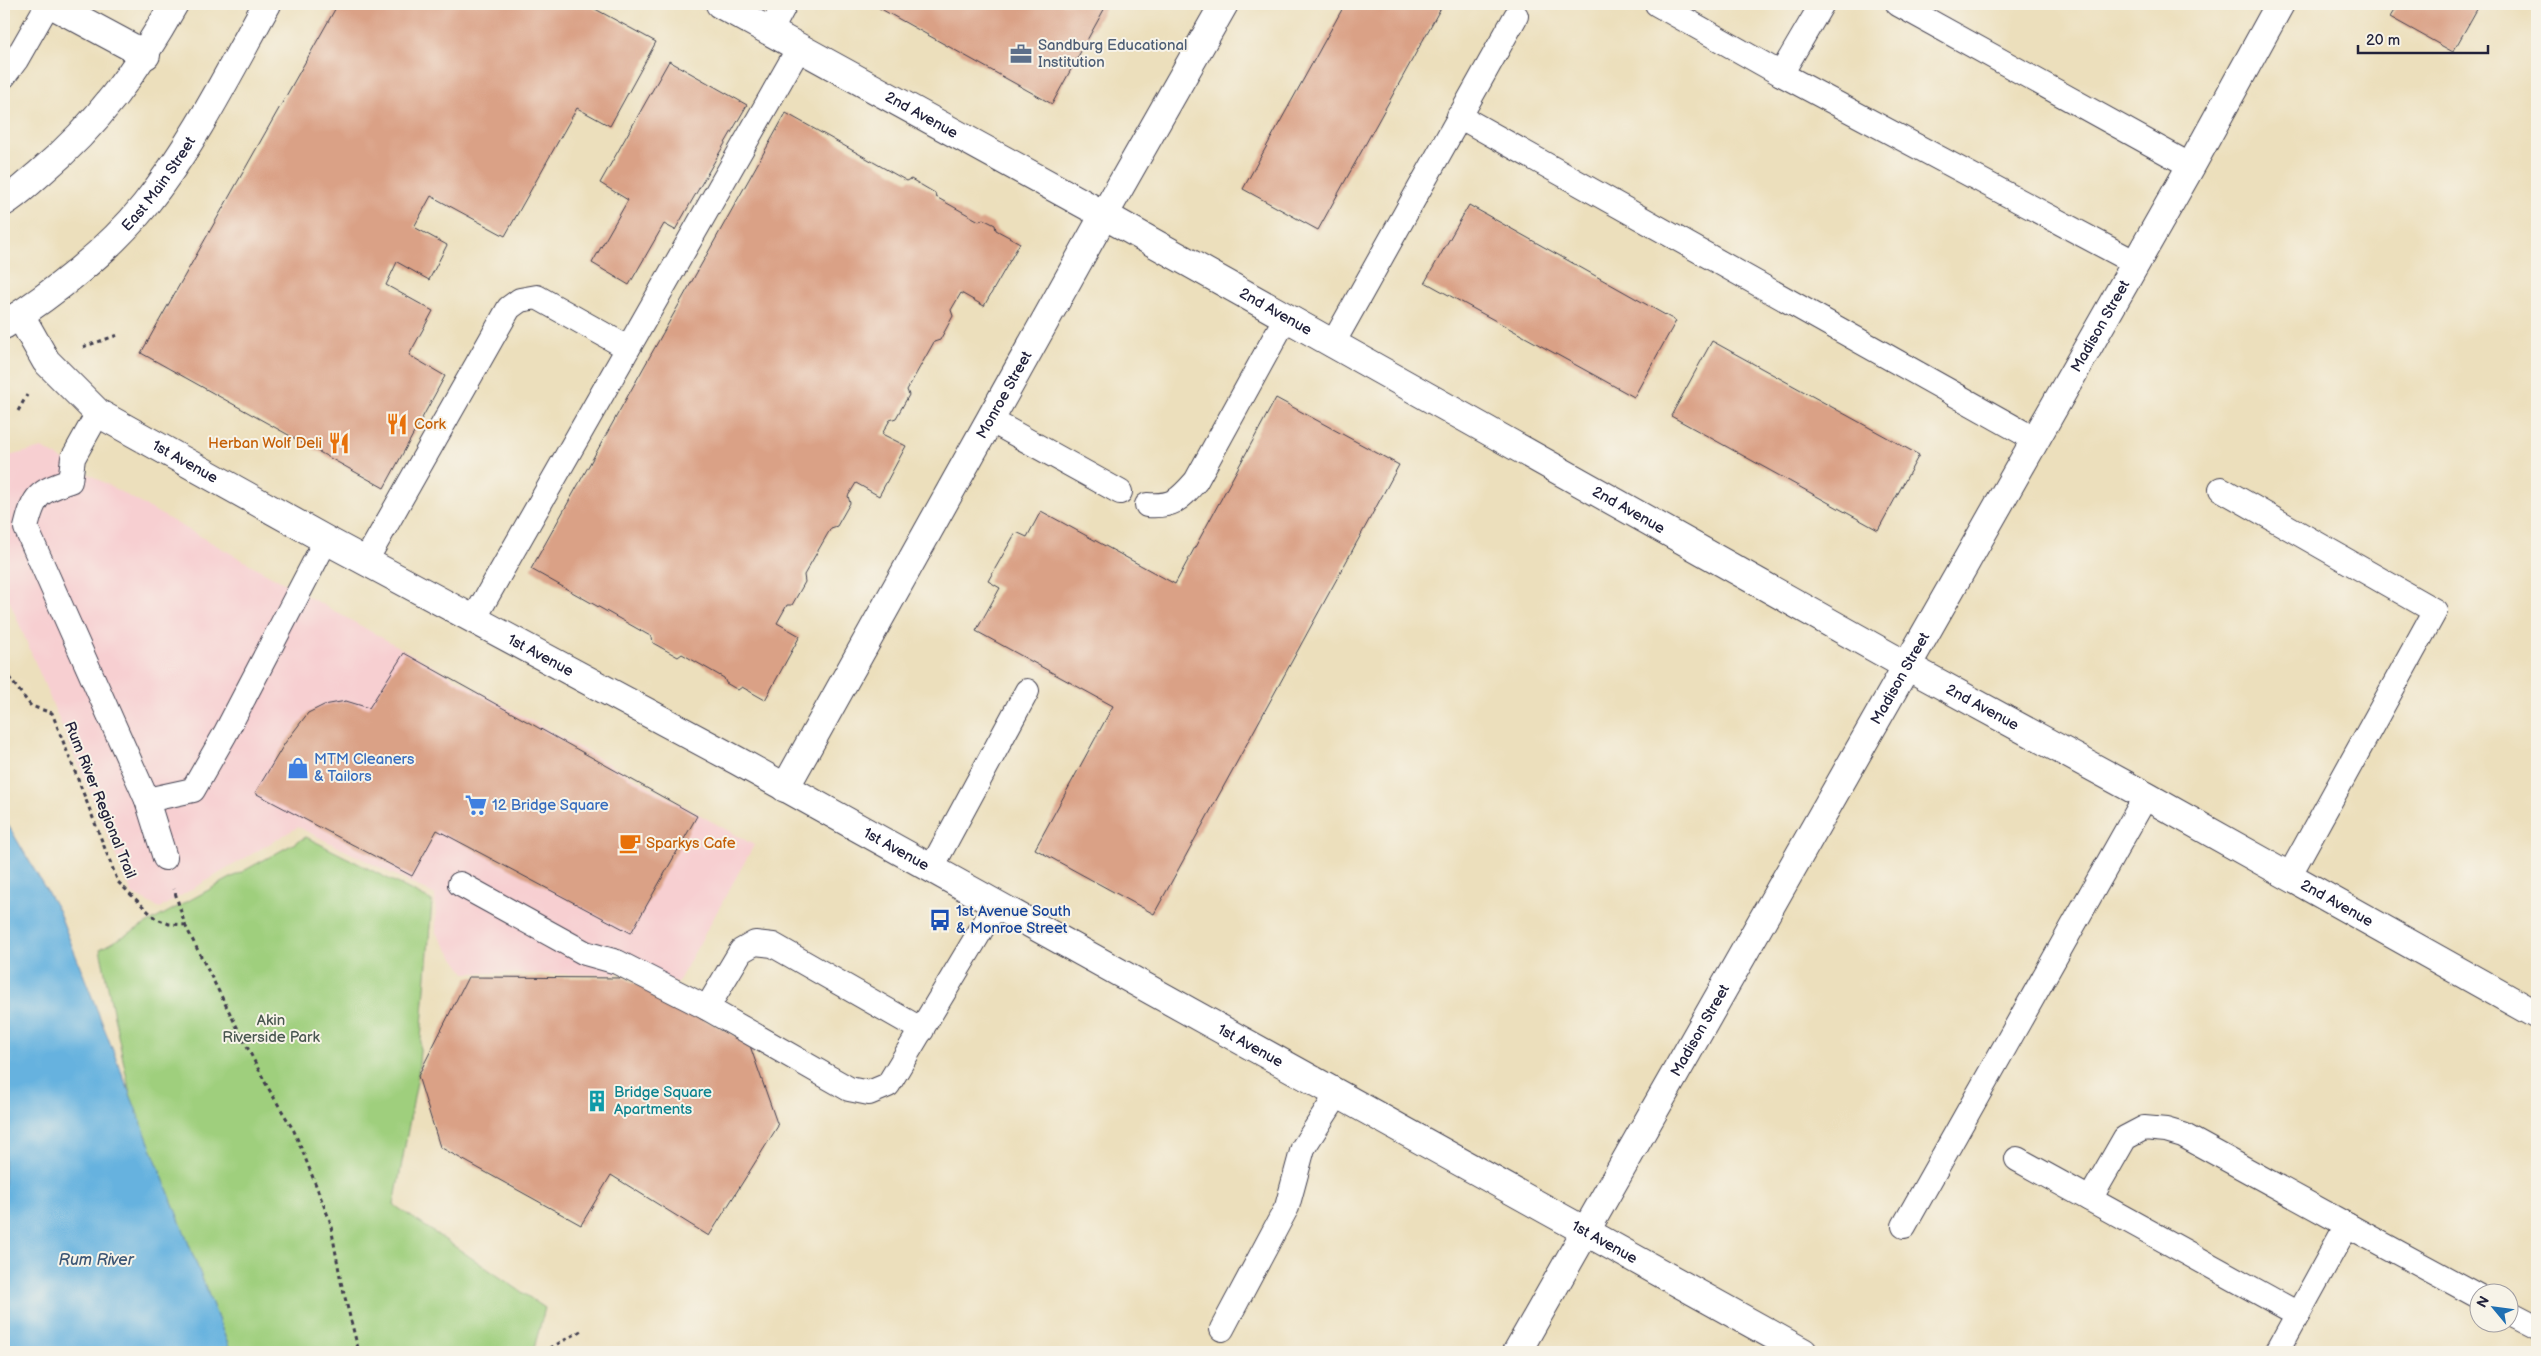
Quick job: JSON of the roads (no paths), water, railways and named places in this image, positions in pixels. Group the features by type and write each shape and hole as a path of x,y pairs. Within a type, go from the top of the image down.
{"street":[{"path":"49,4 146,55"},
{"path":"4,202 70,147 110,103 146,55 174,4"},
{"name":"East Main Street","path":"12,320 84,267 144,205 196,131 267,4"},
{"name":"2nd Avenue","path":"720,4 1104,215 1285,319 1907,666 2146,796 2537,1016"},
{"name":"Monroe Street","path":"785,788 1104,215 1224,4"},
{"name":"Madison Street","path":"1518,1352 2192,166 2280,4"},
{"name":"1st Avenue","path":"12,320 46,361 98,413 366,562 785,788 1803,1352"}],"lane":[{"path":"4,76 16,60 49,4"},
{"path":"770,32 785,4"},
{"path":"1657,4 1781,74 2136,263"},
{"path":"1781,74 1822,4"},
{"path":"1898,4 2192,166"},
{"path":"1332,345 1516,16"},
{"path":"474,619 799,48"},
{"path":"1460,116 2036,440"},
{"path":"366,562 509,308 520,300 537,298 628,348"},
{"path":"1147,505 1161,506 1178,501 1196,481 1285,319"},
{"path":"98,413 73,458 70,480 49,488 32,503 26,528 147,800 165,858"},
{"path":"990,420 1120,492"},
{"path":"2221,489 2436,612 2289,876"},
{"path":"147,800 194,790 326,540"},
{"path":"931,869 1027,691"},
{"path":"1904,1226 2146,796"},
{"path":"460,884 585,954 617,962 707,1008 849,1089 869,1094 888,1085 996,905"},
{"path":"707,1008 741,951 754,943 773,945 922,1030"},
{"path":"1222,1329 1287,1207 1304,1148 1337,1095"},
{"path":"2090,1199 2124,1138 2144,1128 2166,1130 2183,1135 2468,1291"},
{"path":"2017,1159 2298,1314"},
{"path":"2277,1352 2347,1225"},
{"path":"2518,1317 2537,1327"}],"water":[{"name":"Rum River","path":"4,818 58,910 231,1352 4,1352"}],"place":[{"name":"Sandburg Educational Institution","path":"1021,54"},
{"name":"Cork","path":"397,424"},
{"name":"Herban Wolf Deli","path":"339,443"},
{"name":"MTM Cleaners & Tailors","path":"298,768"},
{"name":"12 Bridge Square","path":"476,805"},
{"name":"Sparkys Cafe","path":"630,843"},
{"name":"1st Avenue South & Monroe Street","path":"940,920"},
{"name":"Bridge Square Apartments","path":"597,1101"}],"park label":[{"name":"Akin Riverside Park","path":"271,1028"}]}
